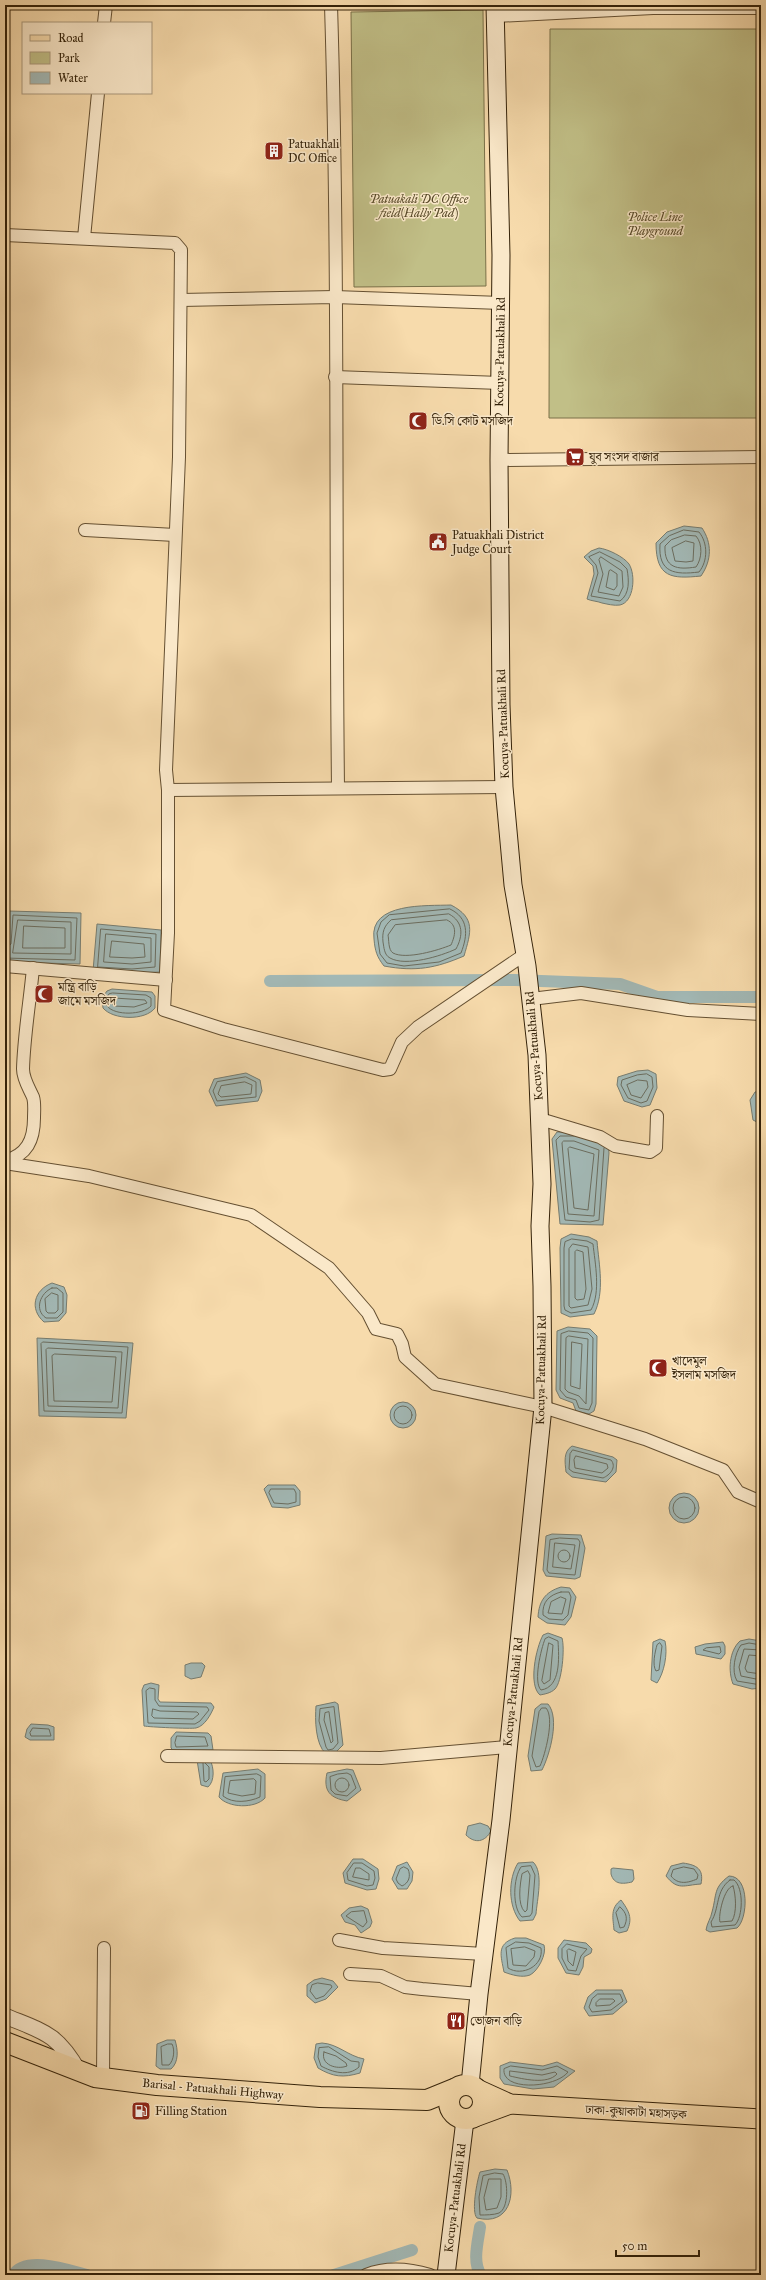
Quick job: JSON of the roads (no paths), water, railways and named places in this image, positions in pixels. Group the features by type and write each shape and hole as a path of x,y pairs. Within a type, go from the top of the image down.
{"highway":[{"name":"Barisal - Patuakhali Highway","path":"5,2042 79,2072 103,2078 243,2092 320,2097 427,2100 467,2088"},
{"path":"467,2088 482,2095 483,2103 481,2111 464,2116 449,2105 450,2096 467,2088"},
{"name":"Barisal - Patuakhali Highway","path":"427,2100 464,2116"}],"main road":[{"name":"Kocuya-Patuakhali Rd","path":"467,2088 484,1954 543,1406 540,1119 531,999 513,885 504,787 501,705 498,460 501,303 495,10"},
{"path":"467,2088 510,2104"},
{"path":"464,2116 510,2104"},
{"name":"ঢাকা-কুয়াকাটা মহাসড়ক","path":"510,2104 761,2119"},
{"name":"Kocuya-Patuakhali Rd","path":"446,2275 464,2116"}],"street":[{"path":"104,22 106,5"},
{"path":"331,5 336,178 335,377 338,788"},
{"path":"495,10 761,8"},
{"path":"84,238 98,94"},
{"path":"5,236 84,238 177,244 182,255 175,535 166,770 168,790 168,933 164,1010 223,1029 383,1070 390,1069 402,1042 418,1027 496,974 526,961"},
{"path":"181,300 335,297 501,303"},
{"path":"335,377 500,382"},
{"path":"498,460 761,457"},
{"path":"85,530 175,535"},
{"path":"168,790 504,787"},
{"path":"5,966 166,980"},
{"path":"5,1162 22,1154 28,1147 34,1135 34,1098 27,1087 23,1070 33,968"},
{"path":"531,999 580,994 688,1010 761,1014"},
{"path":"540,1119 600,1137 615,1146 650,1152 656,1148 657,1116"},
{"path":"5,1162 89,1176 250,1215 329,1268 368,1313 376,1329 397,1334 402,1344 405,1356 435,1384 485,1396 543,1406 645,1439 723,1470 738,1492 761,1502"},
{"path":"168,1756 381,1758 507,1747"},
{"path":"340,1940 383,1948 484,1954"},
{"path":"103,2078 104,1948"},
{"path":"350,1974 381,1976 405,1987 479,1994"},
{"path":"5,2016 50,2035 69,2055 79,2072"},
{"path":"366,2275 377,2271 396,2270 430,2275"}],"water":[{"path":"684,526 702,528 708,540 709,558 705,570 701,576 674,576 663,570 659,563 656,543 667,532"},
{"path":"599,548 620,556 629,564 633,575 633,581 631,594 625,603 615,605 587,599 594,574 593,566 584,557 591,551"},
{"path":"451,905 465,915 470,926 470,933 464,956 426,968 406,969 384,966 377,954 374,939 375,927 381,918 390,912 402,908 415,906"},
{"path":"8,911 81,913 80,964 6,962"},
{"path":"97,924 161,930 160,972 132,973 93,971"},
{"path":"112,989 152,992 155,996 155,1008 144,1015 137,1017 121,1017 114,1015 103,1008 102,998 107,991"},
{"path":"648,1070 656,1074 657,1088 650,1105 642,1107 624,1101 617,1085 618,1077 637,1071"},
{"path":"246,1073 260,1080 262,1091 258,1101 216,1106 209,1091 214,1079"},
{"path":"761,1091 761,1124 753,1120 750,1100 755,1092"},
{"path":"557,1132 575,1132 608,1143 609,1153 603,1225 560,1224 552,1139"},
{"path":"571,1234 589,1237 597,1241 600,1269 600,1288 594,1314 570,1317 561,1313 561,1239"},
{"path":"52,1283 64,1287 67,1295 66,1313 59,1321 44,1322 36,1311 36,1300 41,1290"},
{"path":"568,1327 590,1329 597,1336 596,1404 594,1411 589,1414 576,1411 573,1403 560,1398 556,1390 557,1331"},
{"path":"37,1338 133,1343 126,1418 39,1416"},
{"path":"403,1402 412,1406 416,1415 412,1424 403,1428 394,1424 390,1415 394,1406"},
{"path":"572,1446 613,1457 617,1460 616,1472 606,1482 572,1477 566,1472 565,1461 567,1451"},
{"path":"268,1485 295,1485 300,1491 300,1505 288,1508 272,1507 264,1489"},
{"path":"684,1493 690,1494 698,1502 698,1514 690,1522 684,1523 678,1522 670,1514 669,1508 670,1502 678,1494"},
{"path":"552,1534 581,1535 585,1548 580,1577 575,1579 546,1576 543,1570 546,1536"},
{"path":"561,1587 570,1588 576,1597 571,1617 565,1625 547,1623 538,1617 541,1602 547,1594"},
{"path":"548,1633 562,1638 562,1665 555,1689 540,1695 536,1690 534,1683 534,1666 540,1641 543,1635"},
{"path":"660,1639 665,1641 666,1657 662,1674 657,1683 651,1680 653,1642"},
{"path":"749,1639 761,1641 761,1688 752,1689 733,1684 731,1679 730,1661 736,1645 740,1641"},
{"path":"723,1642 725,1646 725,1654 721,1659 696,1654 695,1647"},
{"path":"191,1663 202,1663 205,1666 201,1677 191,1679 185,1676 185,1665"},
{"path":"151,1683 159,1685 158,1699 160,1702 211,1703 214,1707 205,1722 196,1728 144,1726 142,1690 144,1685"},
{"path":"335,1702 338,1704 343,1745 335,1753 326,1754 322,1750 318,1738 316,1706"},
{"path":"541,1704 548,1704 552,1710 553,1727 551,1746 542,1770 531,1771 528,1756 535,1709"},
{"path":"31,1724 48,1725 54,1727 54,1740 30,1740 25,1737 27,1729"},
{"path":"176,1732 208,1733 211,1736 213,1750 173,1750 171,1748 171,1738"},
{"path":"197,1760 210,1760 213,1770 213,1778 208,1787 201,1785"},
{"path":"258,1769 265,1774 265,1798 261,1802 242,1806 223,1801 219,1797 223,1773"},
{"path":"347,1769 353,1770 361,1790 347,1801 336,1798 329,1793 326,1785 326,1779 327,1773"},
{"path":"480,1823 488,1826 491,1831 489,1835 486,1838 476,1841 469,1838 466,1835 468,1826"},
{"path":"353,1859 363,1859 378,1869 379,1879 376,1889 367,1890 345,1883 343,1873"},
{"path":"407,1862 413,1872 412,1881 407,1889 398,1889 392,1879 397,1866"},
{"path":"533,1862 538,1872 539,1879 536,1914 533,1920 520,1921 513,1908 511,1900 512,1877 518,1863"},
{"path":"683,1863 692,1865 700,1871 702,1879 701,1884 682,1886 674,1884 670,1881 666,1876 671,1866"},
{"path":"611,1869 633,1870 634,1879 629,1883 617,1882 612,1878"},
{"path":"729,1876 736,1878 741,1883 744,1890 745,1908 741,1923 737,1928 710,1932 706,1930 716,1892 720,1884"},
{"path":"621,1900 628,1911 630,1922 627,1931 619,1933 614,1930 613,1914 615,1906"},
{"path":"361,1906 368,1909 372,1922 370,1927 361,1933 355,1925 345,1922 341,1915 349,1908"},
{"path":"515,1938 526,1938 544,1945 545,1949 541,1962 536,1970 530,1975 520,1976 504,1972 501,1956 502,1947"},
{"path":"564,1940 586,1943 592,1949 591,1953 584,1957 583,1967 579,1975 566,1973 558,1958 558,1948"},
{"path":"322,1978 333,1981 338,1987 326,1999 315,2003 307,1996 307,1985 314,1980"},
{"path":"596,1990 622,1990 627,2002 613,2014 589,2016 584,2008 588,1997"},
{"path":"167,2040 175,2040 177,2059 171,2069 160,2069 156,2066 157,2044"},
{"path":"316,2044 328,2044 364,2059 360,2073 348,2076 338,2076 318,2068 314,2058"},
{"path":"510,2062 543,2066 557,2062 575,2071 554,2087 533,2089 504,2084 500,2078 500,2066"},
{"path":"495,2169 507,2170 511,2189 508,2206 503,2213 497,2217 488,2219 477,2218 475,2215 475,2203 476,2189 480,2172"}],"waterway":[{"path":"270,981 515,980 620,984 657,997 761,997"},
{"path":"480,2227 476,2258 478,2270 481,2275"},
{"path":"334,2275 412,2250"},
{"path":"13,2275 19,2269 37,2265 59,2268 87,2275"}],"place":[{"name":"Patuakhali DC Office","path":"274,151"},
{"name":"ডি.সি কোট মসজিদ","path":"418,421"},
{"name":"যুব সংসদ বাজার","path":"575,457"},
{"name":"Patuakhali District Judge Court","path":"438,542"},
{"name":"মন্ত্রি বাড়ি জামে মসজিদ","path":"44,994"},
{"name":"খাদেমুল ইসলাম মসজিদ","path":"658,1368"},
{"name":"ভোজন বাড়ি","path":"456,2021"},
{"name":"Filling Station","path":"141,2111"}],"park label":[{"name":"Patuakali DC Office field(Hally Pad)","path":"419,206"},
{"name":"Police Line Playground","path":"655,224"}]}
